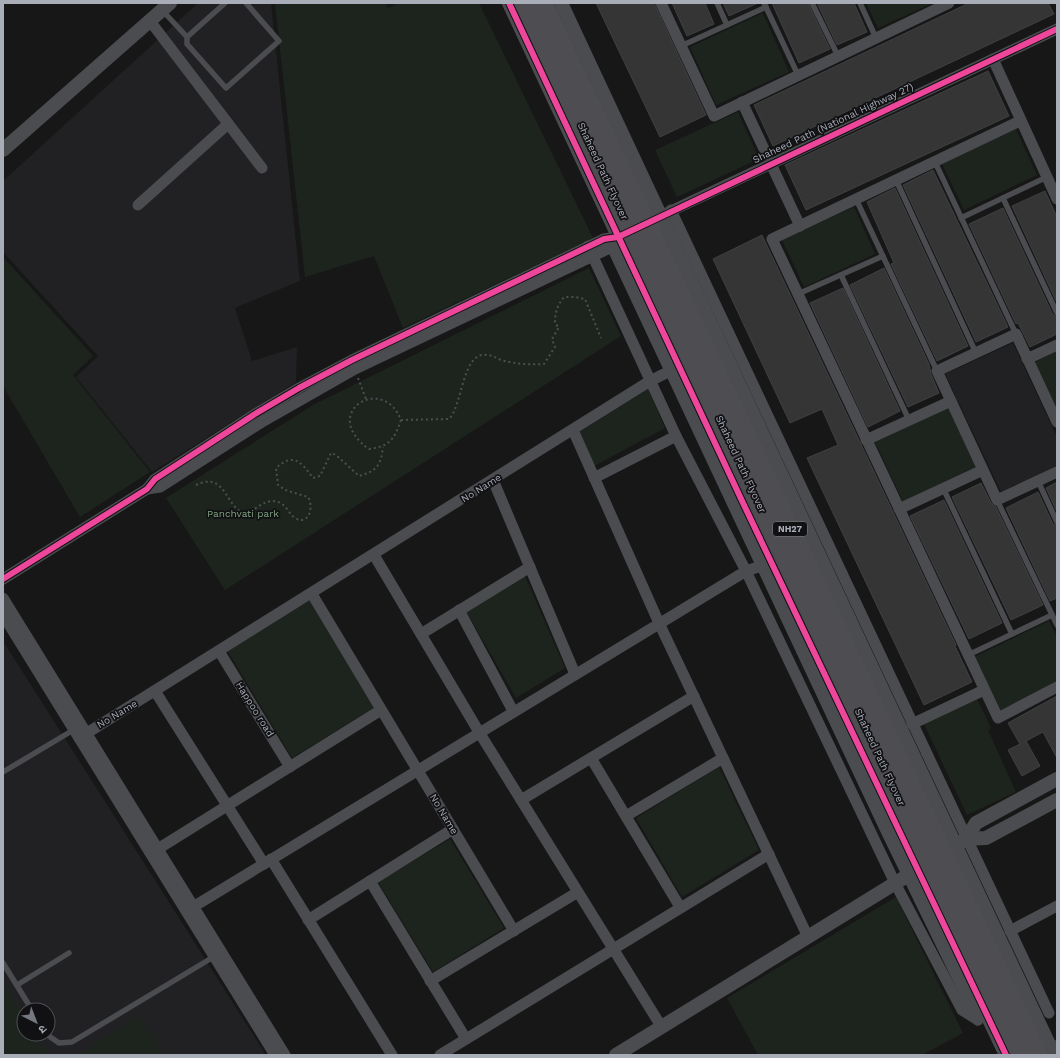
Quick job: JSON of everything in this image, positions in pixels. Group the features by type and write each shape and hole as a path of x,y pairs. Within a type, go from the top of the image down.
{"highway":[{"name":"Shaheed Path Flyover","path":"524,3 1020,1055"},
{"name":"Shaheed Path Flyover","path":"544,3 1038,1055"}],"street":[{"path":"509,3 615,242 670,371 761,566 978,1020"},
{"path":"561,3 666,213 1049,1012"},
{"path":"661,3 714,116 949,3"},
{"path":"3,150 166,6"},
{"path":"150,21 262,168"},
{"name":"Shaheed Path (National Highway 27)","path":"590,251 604,239 615,242 666,213 1057,29"},
{"path":"993,59 1020,121 1051,178 1057,199"},
{"path":"742,102 800,226"},
{"path":"1020,121 772,239 998,718 1057,687"},
{"path":"138,205 228,124"},
{"path":"666,213 784,480 1054,1055"},
{"path":"615,242 743,503 1006,1055"},
{"path":"147,489 160,487 262,422 355,369 590,251"},
{"path":"590,251 676,436 746,571 895,884 962,1010 978,1020"},
{"path":"3,579 147,489 155,479 255,414 299,388 352,360 590,251"},
{"path":"1057,422 1016,334 937,372 997,500 1057,472"},
{"path":"1028,359 1057,345"},
{"name":"No Name","path":"80,731 156,691 650,381 670,371"},
{"path":"866,440 951,401"},
{"path":"573,430 659,623 808,937"},
{"path":"594,478 676,436"},
{"path":"899,509 944,490 984,470"},
{"path":"493,480 575,674"},
{"path":"374,555 479,732 661,1026"},
{"path":"193,907 659,623 746,571 761,566"},
{"path":"421,634 530,567"},
{"name":"No Name","path":"312,594 514,931"},
{"path":"3,598 80,731 154,851 218,954 285,1055"},
{"path":"459,610 513,711"},
{"path":"3,615 80,731"},
{"name":"Happoo road","path":"219,652 290,767"},
{"path":"912,724 984,690"},
{"path":"156,691 227,806 308,920 392,1055"},
{"path":"521,800 694,696"},
{"path":"154,851 382,710"},
{"path":"591,758 680,907"},
{"path":"626,816 723,758"},
{"path":"616,1055 966,839 976,823 1057,779"},
{"path":"966,839 986,838 1057,800"},
{"path":"308,920 453,829"},
{"path":"154,851 193,907 275,1055"},
{"path":"440,1055 768,854"},
{"path":"370,881 466,1039"},
{"path":"430,981 578,892"},
{"path":"1010,931 1057,906"},
{"path":"978,1020 1039,991"}],"lane":[{"path":"187,37 225,3"},
{"path":"166,6 187,37 187,44 226,88 279,41 246,3"},
{"path":"716,3 727,25"},
{"path":"812,3 838,56"},
{"path":"860,3 876,38"},
{"path":"681,46 727,25 765,5 798,75"},
{"path":"935,162 1016,334"},
{"path":"961,218 1003,198 1051,178"},
{"path":"896,180 976,353"},
{"path":"1003,198 1057,313"},
{"path":"856,199 937,372"},
{"path":"798,294 883,256"},
{"path":"841,275 909,420"},
{"path":"1038,481 1057,522"},
{"path":"944,490 1012,634"},
{"path":"997,500 1057,625"},
{"path":"968,655 1052,615"},
{"path":"3,772 80,731"},
{"path":"17,985 69,953"},
{"path":"56,1041 59,1043 72,1042 218,954"},
{"path":"3,963 27,1002"}],"path":[{"path":"401,420 449,419 455,413 471,361 478,355 486,354 501,360 527,365 544,364 555,347 552,339 559,327 555,324 555,314 557,306 564,297 585,299 601,338"},
{"path":"355,369 366,399"},
{"path":"366,399 383,400 392,405 398,412 401,420 396,434 383,447 370,449 354,436 350,428 350,420 353,411 358,404 366,399"},
{"path":"196,485 204,481 214,483 224,489 238,510 249,514 264,502 276,502 282,504 295,518 301,519 308,517 312,504 308,497 285,490 278,485 276,468 284,461 293,460 301,462 313,478 320,476 331,453 336,455 359,476 375,468 381,461 383,447"}],"shaded area":[{"path":"198,3 271,3 300,281 235,308 252,361 297,347 296,382 152,472 76,377 98,356 3,252 3,181"},
{"path":"1013,343 1057,437 1057,466 1001,492 945,374"},
{"path":"3,641 266,1055 3,1055"}],"green space":[{"path":"275,3 385,3 388,8 398,3 479,3 593,238 403,328 374,256 305,277"},
{"path":"866,3 933,3 878,28"},
{"path":"763,13 789,72 716,105 690,47"},
{"path":"738,112 759,159 677,197 655,150"},
{"path":"1016,129 1037,175 964,210 942,164"},
{"path":"854,207 875,254 804,287 782,240"},
{"path":"3,257 93,356 73,375 150,472 80,517 3,386"},
{"name":"Panchvati park","path":"589,268 621,336 225,590 166,498 313,405"},
{"path":"1057,351 1057,409 1035,362"},
{"path":"648,389 665,428 594,466 580,432"},
{"path":"948,407 976,468 903,502 875,442"},
{"path":"525,576 565,668 516,698 466,611"},
{"path":"310,600 375,707 292,758 227,650"},
{"path":"1049,621 1057,637 1057,684 1000,711 974,657"},
{"path":"977,699 991,728 988,730 1016,792 967,815 924,724"},
{"path":"719,767 759,850 682,897 636,818"},
{"path":"450,839 504,928 433,972 378,882"},
{"path":"896,897 963,1033 922,1055 758,1055 727,998"},
{"path":"3,982 16,1003 16,1042 40,1042 48,1055 3,1055"},
{"path":"139,1016 163,1055 77,1055"}],"building":[{"path":"596,3 654,3 706,115 660,137"},
{"path":"672,3 705,3 714,24 687,36"},
{"path":"723,3 758,3 729,16"},
{"path":"772,3 808,3 830,49 799,63"},
{"path":"817,3 854,3 867,32 837,45"},
{"path":"969,3 1048,3 1054,14 773,146 754,105"},
{"path":"988,71 1009,116 806,210 785,165"},
{"path":"933,170 1008,327 976,342 903,185"},
{"path":"895,188 968,346 937,361 891,264 894,263 867,202"},
{"path":"1045,191 1057,217 1057,303 1012,206"},
{"path":"1003,208 1053,315 1057,317 1057,334 1030,347 1018,323 1016,324 969,224"},
{"path":"762,235 956,645 955,646 972,682 924,705 807,458 838,445 822,409 790,423 713,259"},
{"path":"884,268 929,364 931,374 939,393 908,407 850,285"},
{"path":"843,288 900,411 868,427 810,303"},
{"path":"1057,482 1057,512 1046,488"},
{"path":"981,483 991,503 996,507 1043,605 1011,620 952,497"},
{"path":"1038,492 1053,524 1057,526 1057,598 1050,601 1006,508"},
{"path":"944,500 1002,623 969,639 910,516"},
{"path":"1057,696 1057,758 1043,732 1026,741 1040,766 1022,776 1008,750 1020,744 1008,723"}],"railway":[{"path":"1032,1055 1057,1041"}],"cycle path":[{"path":"509,3 743,503 1006,1055"},
{"path":"3,579 147,489 155,479 255,414 299,388 352,360 604,239 618,237 1057,29"}]}
